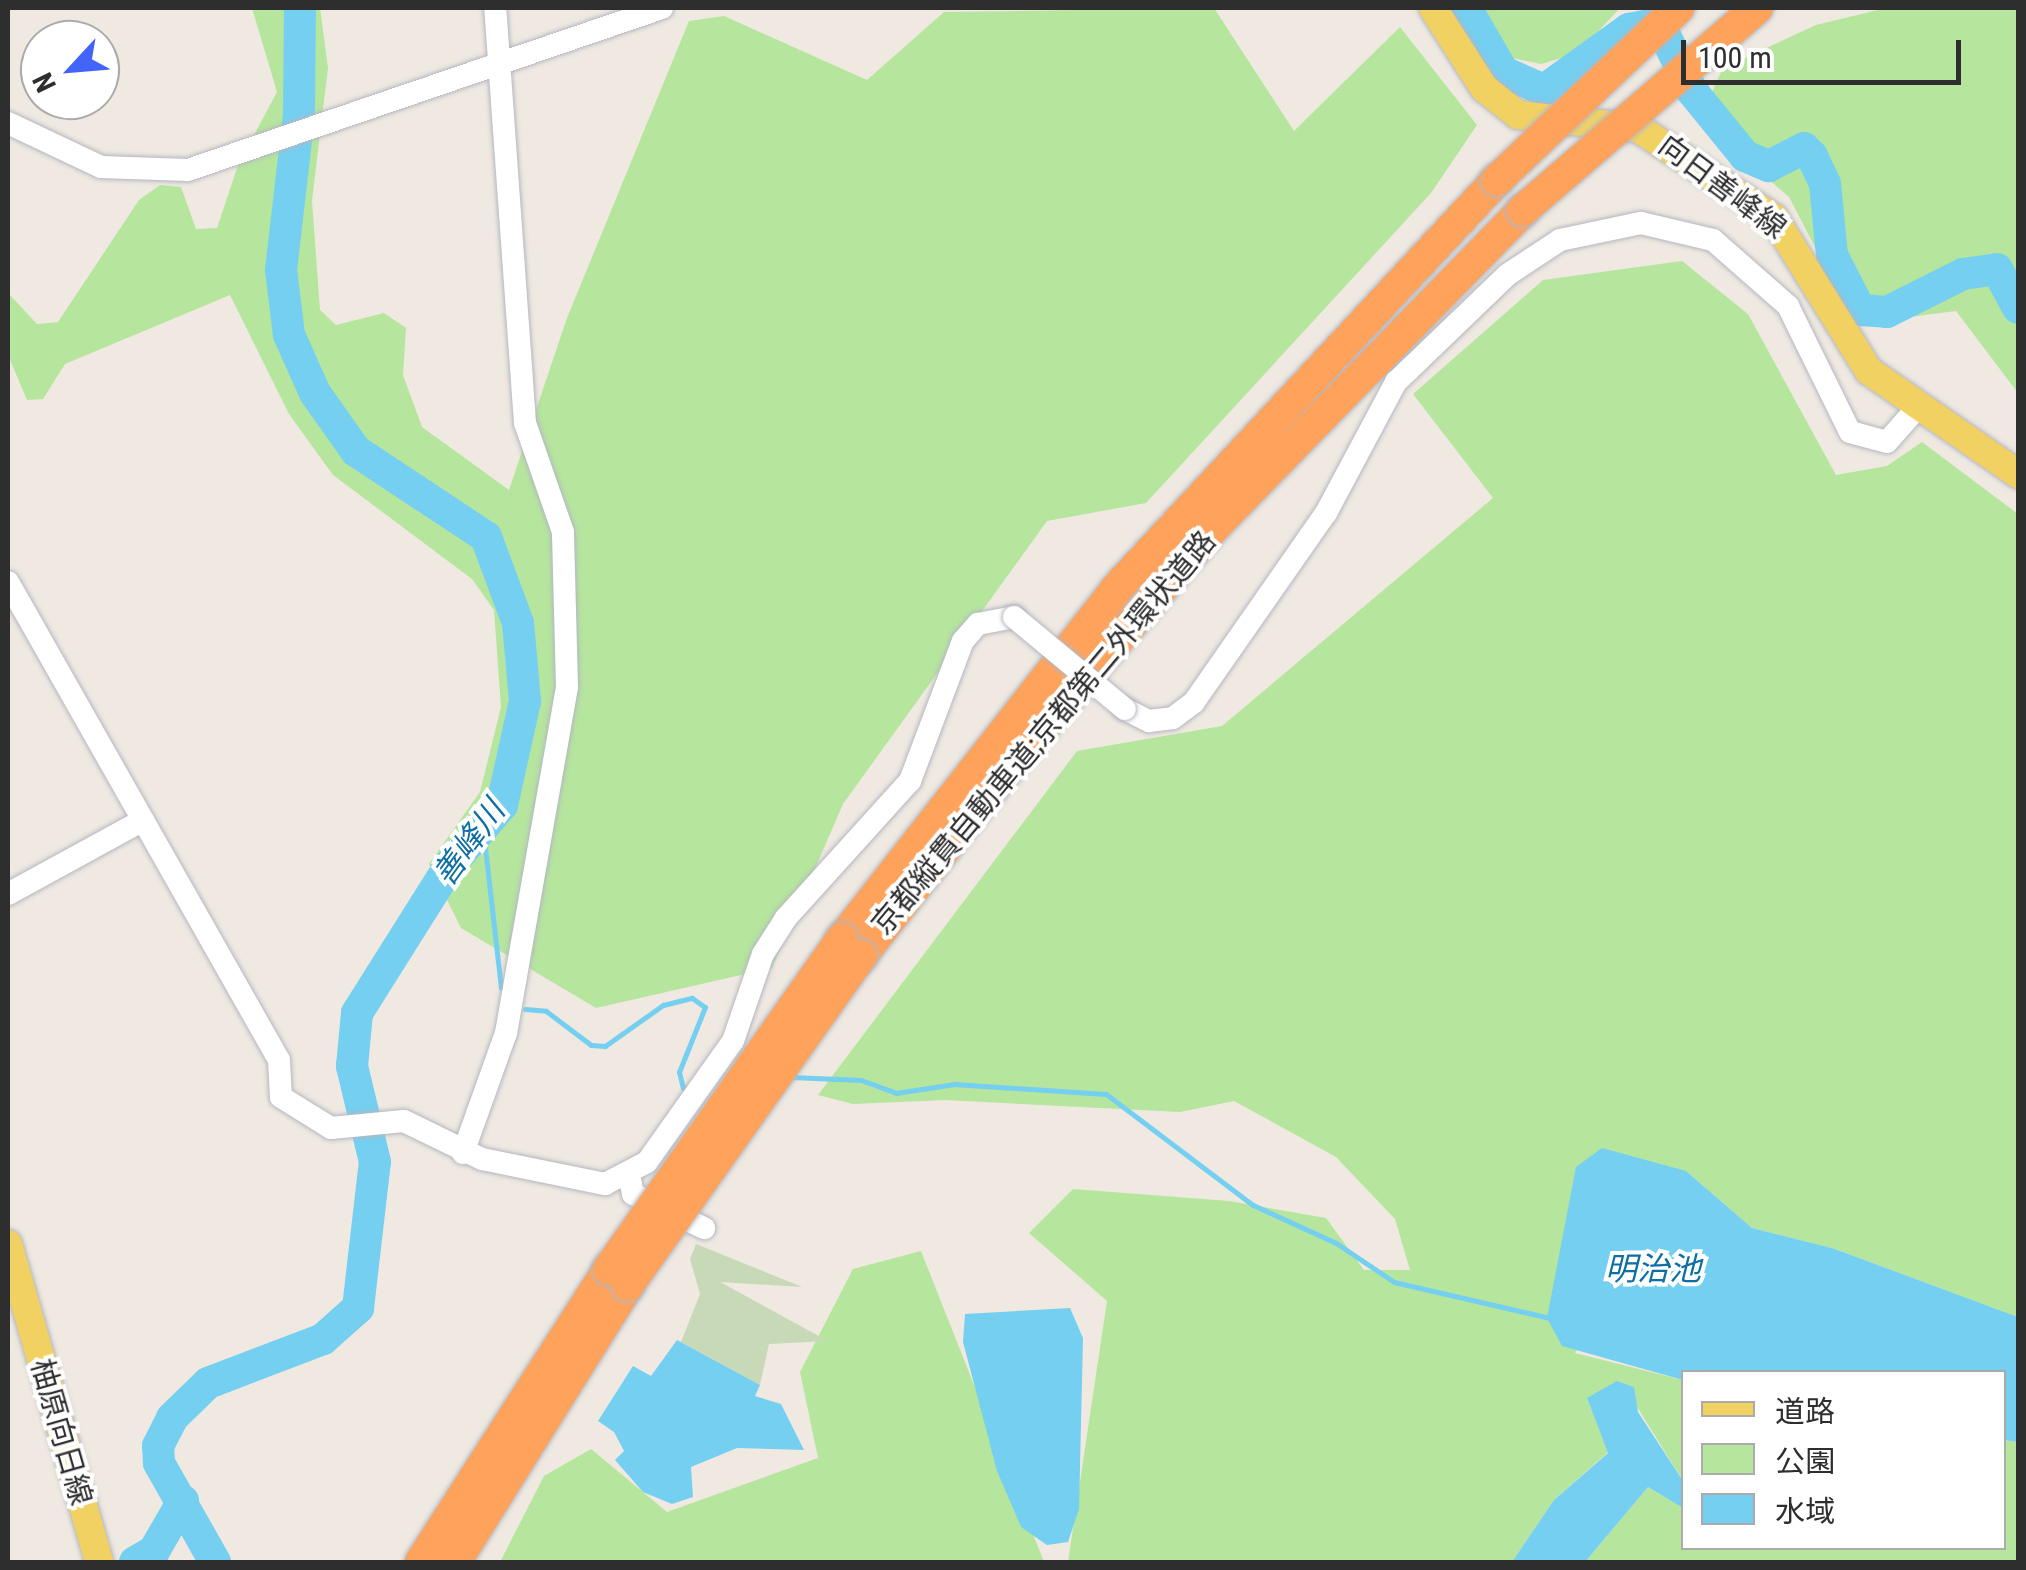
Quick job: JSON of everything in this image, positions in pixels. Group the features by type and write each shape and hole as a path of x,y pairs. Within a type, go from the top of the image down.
{"highway":[{"name":"京都縦貫自動車道;京都第二外環状道路","path":"421,1562 468,1513 619,1277 852,948 1116,589 1497,180 1678,8"},
{"name":"京都縦貫自動車道;京都第二外環状道路","path":"852,948 1213,528 1524,210 1757,8"},
{"name":"京都縦貫自動車道;京都第二外環状道路","path":"455,1562 468,1513"}],"main road":[{"name":"向日善峰線","path":"1433,8 1484,88 1518,115 1638,128 1774,218 1814,273 1846,344 1918,407 2018,474"},
{"name":"柚原向日線","path":"8,1244 99,1562"}],"street":[{"path":"463,1153 506,1034 567,687 563,532 525,423 495,8"},
{"path":"8,123 124,172 188,170 500,68 662,8"},
{"path":"8,582 279,1060 280,1097 344,1129 404,1121 463,1153 604,1184 629,1175 708,1078 733,1040 764,954 786,918 910,781 963,641 978,624 1014,617 1125,709 1149,721 1174,718 1194,702 1334,502 1396,382 1506,275 1560,240 1641,223 1714,240 1788,306 1850,432 1887,442 1918,407"},
{"path":"8,894 143,820"},
{"path":"629,1175 633,1194 704,1228"}],"green space":[{"path":"252,8 320,8 328,68 312,201 320,310 336,325 384,313 406,328 403,375 422,427 509,490 567,318 689,21 724,16 867,80 944,12 1214,8 1294,131 1400,27 1477,125 1431,193 1146,503 1047,521 843,804 772,968 596,1008 461,928 429,864 480,792 501,707 494,610 472,579 333,475 289,414 230,295 65,364 43,399 27,400 8,355 8,293 37,324 58,322 139,200 160,185 181,187 196,229 217,228 238,165 277,92"},
{"path":"1471,8 1620,8 1578,53 1541,64 1512,58"},
{"path":"1886,8 2018,8 2018,393 1956,311 1855,324 1789,197 1699,120 1723,68 1816,25"},
{"path":"1682,261 1748,314 1836,475 1887,466 1922,442 2018,514 2018,1317 1832,1248 1752,1228 1686,1171 1575,1353 1681,1380 1681,1478 1634,1402 1587,1398 1608,1452 1554,1500 1512,1562 1068,1562 1107,1301 1029,1233 1073,1189 1229,1201 1326,1218 1364,1270 1410,1270 1395,1219 1336,1157 1234,1101 1180,1112 945,1100 853,1104 818,1095 1077,751 1222,726 1493,498 1413,394 1543,280"},
{"path":"696,1244 802,1287 720,1282 828,1341 769,1344 760,1385 681,1342 700,1294 690,1259"},
{"path":"921,1251 1044,1562 500,1562 544,1476 591,1449 667,1512 818,1458 800,1372 853,1269"},
{"path":"2006,1440 2018,1442 2018,1562 1585,1562 1648,1487 1681,1507 1681,1550 2006,1550"}],"water":[{"name":"明治池","path":"1602,1148 1686,1171 1752,1228 1832,1248 2018,1317 2018,1442 2006,1440 2006,1370 1681,1370 1681,1379 1562,1346 1547,1318 1576,1167"},
{"path":"1070,1308 1083,1338 1079,1509 1068,1542 1047,1545 1021,1527 997,1471 963,1342 965,1314"},
{"path":"677,1340 760,1385 755,1396 781,1404 804,1450 737,1448 691,1467 693,1497 672,1504 643,1492 615,1460 624,1451 614,1432 598,1421 633,1366 651,1376"},
{"path":"1617,1381 1634,1387 1638,1412 1681,1478 1681,1507 1648,1487 1585,1562 1512,1562 1554,1500 1608,1453 1587,1398"}],"waterway":[{"name":"善峰川","path":"215,1562 159,1463 158,1446 172,1418 208,1383 323,1339 358,1308 375,1162 352,1066 357,1013 451,864 502,805 525,701 518,623 486,537 356,451 315,393 289,335 281,270 299,115 300,8"},
{"path":"1466,8 1503,72 1544,90 1629,29 1659,23 1692,91 1745,156 1769,166 1804,148 1812,156 1825,184 1832,255 1860,310 1887,312 1963,274 1997,269 2018,308"},
{"path":"483,830 501,988"},
{"path":"525,1009 546,1011 591,1045 605,1046 663,1005 692,998 705,1007 679,1072 683,1088 691,1087"},
{"path":"791,1077 861,1080 896,1093 954,1084 1106,1094 1253,1205 1336,1243 1394,1282 1550,1318"},
{"path":"135,1562 154,1551 183,1501"}]}
